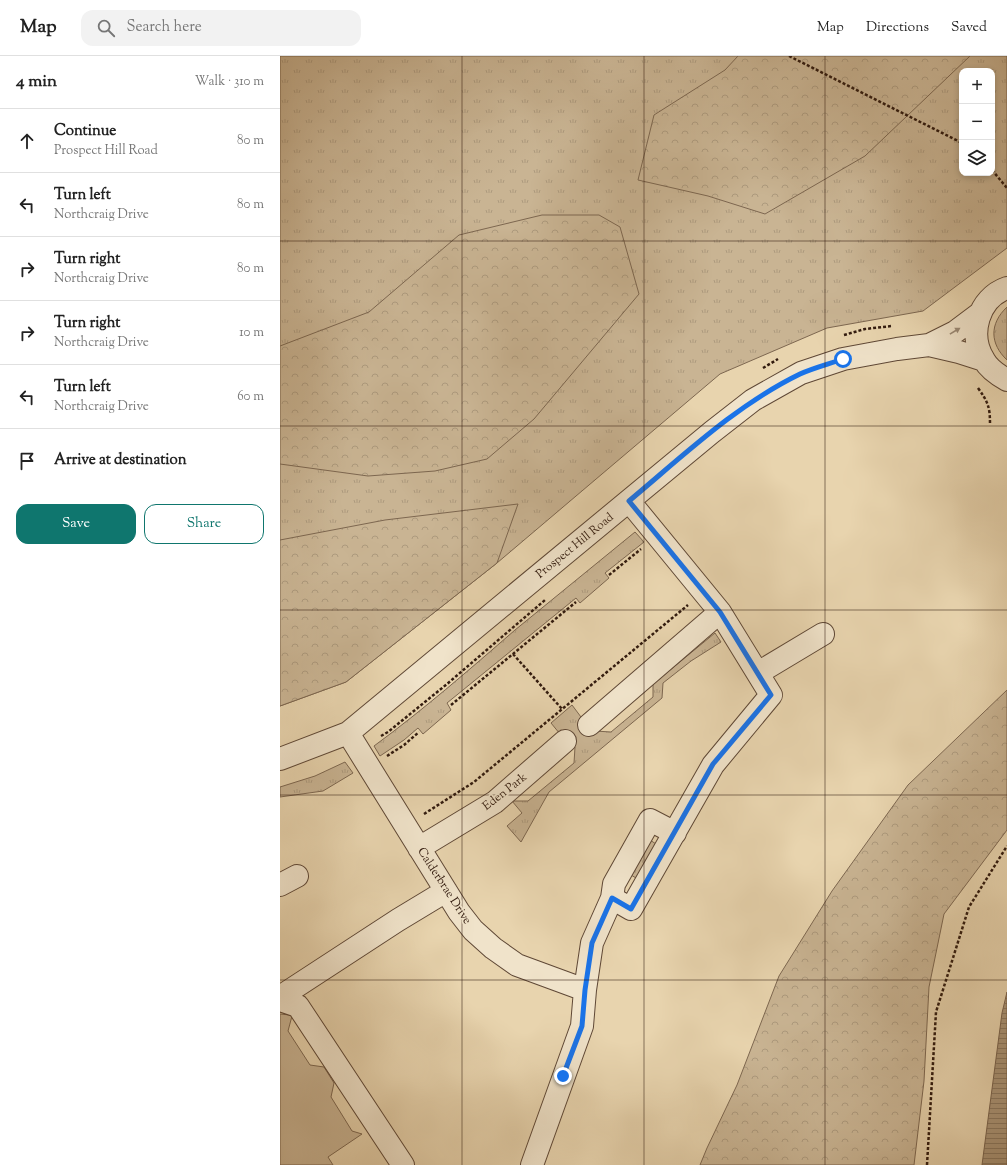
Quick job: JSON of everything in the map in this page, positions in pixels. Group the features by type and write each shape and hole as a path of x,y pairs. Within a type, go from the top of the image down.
{"street":[{"name":"Prospect Hill Road","path":"280,759 348,733 712,432 753,400 801,374 843,359 928,345 955,332 979,314 988,301 1001,290 1007,288"},
{"name":"Prospect Hill Road","path":"979,314 976,330 978,346 984,360 994,372 1007,380"},
{"name":"Prospect Hill Road","path":"928,345 959,352 984,360"},
{"path":"532,1165 582,1026 585,990 592,943 612,898 631,909 713,764 771,695 720,612 629,501"},
{"path":"589,725 720,612"},
{"path":"758,674 823,634"},
{"name":"Calderbrae Drive","path":"348,733 368,768 459,912 473,930 493,948 517,965 585,990"},
{"name":"Eden Park","path":"419,848 495,802 565,741"},
{"path":"280,997 398,920 446,891"},
{"path":"280,1000 298,1006 403,1165"}],"path":[{"path":"789,56 959,141"},
{"path":"995,174 1007,188"},
{"path":"609,575 658,536"},
{"path":"405,826 474,782 704,592"},
{"path":"451,705 576,602"},
{"path":"513,654 562,709"},
{"path":"368,768 404,745 419,732"},
{"path":"927,1165 936,1012 969,907 1007,846"}],"green space":[{"path":"280,56 1007,56 1007,248 923,311 827,328 720,374 497,563 346,682 280,706"},
{"path":"738,56 970,56 865,156 765,214 708,196 638,180 654,115 725,70"},
{"path":"542,215 599,215 620,227 639,294 534,419 487,459 435,471 368,476 280,464 280,346 369,312 459,235"},
{"path":"1007,307 1007,360 997,347 994,334 997,320"},
{"path":"518,504 497,563 346,682 280,706 280,540 385,520"},
{"path":"635,532 644,542 605,573 609,578 580,603 576,598 447,703 451,710 423,734 418,728 404,740 380,756 374,746 428,704 515,630"},
{"path":"715,633 721,642 691,661 663,683 662,698 549,792 521,842 507,826 522,813 512,801 528,801 574,763 575,747 563,733 560,734 551,723 572,705 581,717 579,719 592,734 595,731 611,732 653,697 653,684"},
{"path":"1007,690 1007,830 944,914 929,987 924,1081 914,1165 700,1165 737,1085 779,976 832,891 908,785"},
{"path":"345,762 353,773 323,791 280,797 280,787 315,776"},
{"path":"650,840 656,844 636,878 631,875"},
{"path":"280,1014 292,1016 288,1031 310,1065 324,1067 334,1083 331,1097 352,1131 362,1134 328,1157 333,1165 280,1165"}],"shaded area":[{"path":"1007,992 1007,1165 982,1165 1002,1013"}],"route":[{"path":"563,1076 582,1026 585,990 592,943 612,898 631,909 713,764 771,695 746,652 720,612 629,501 753,400 801,374 843,359"}]}
